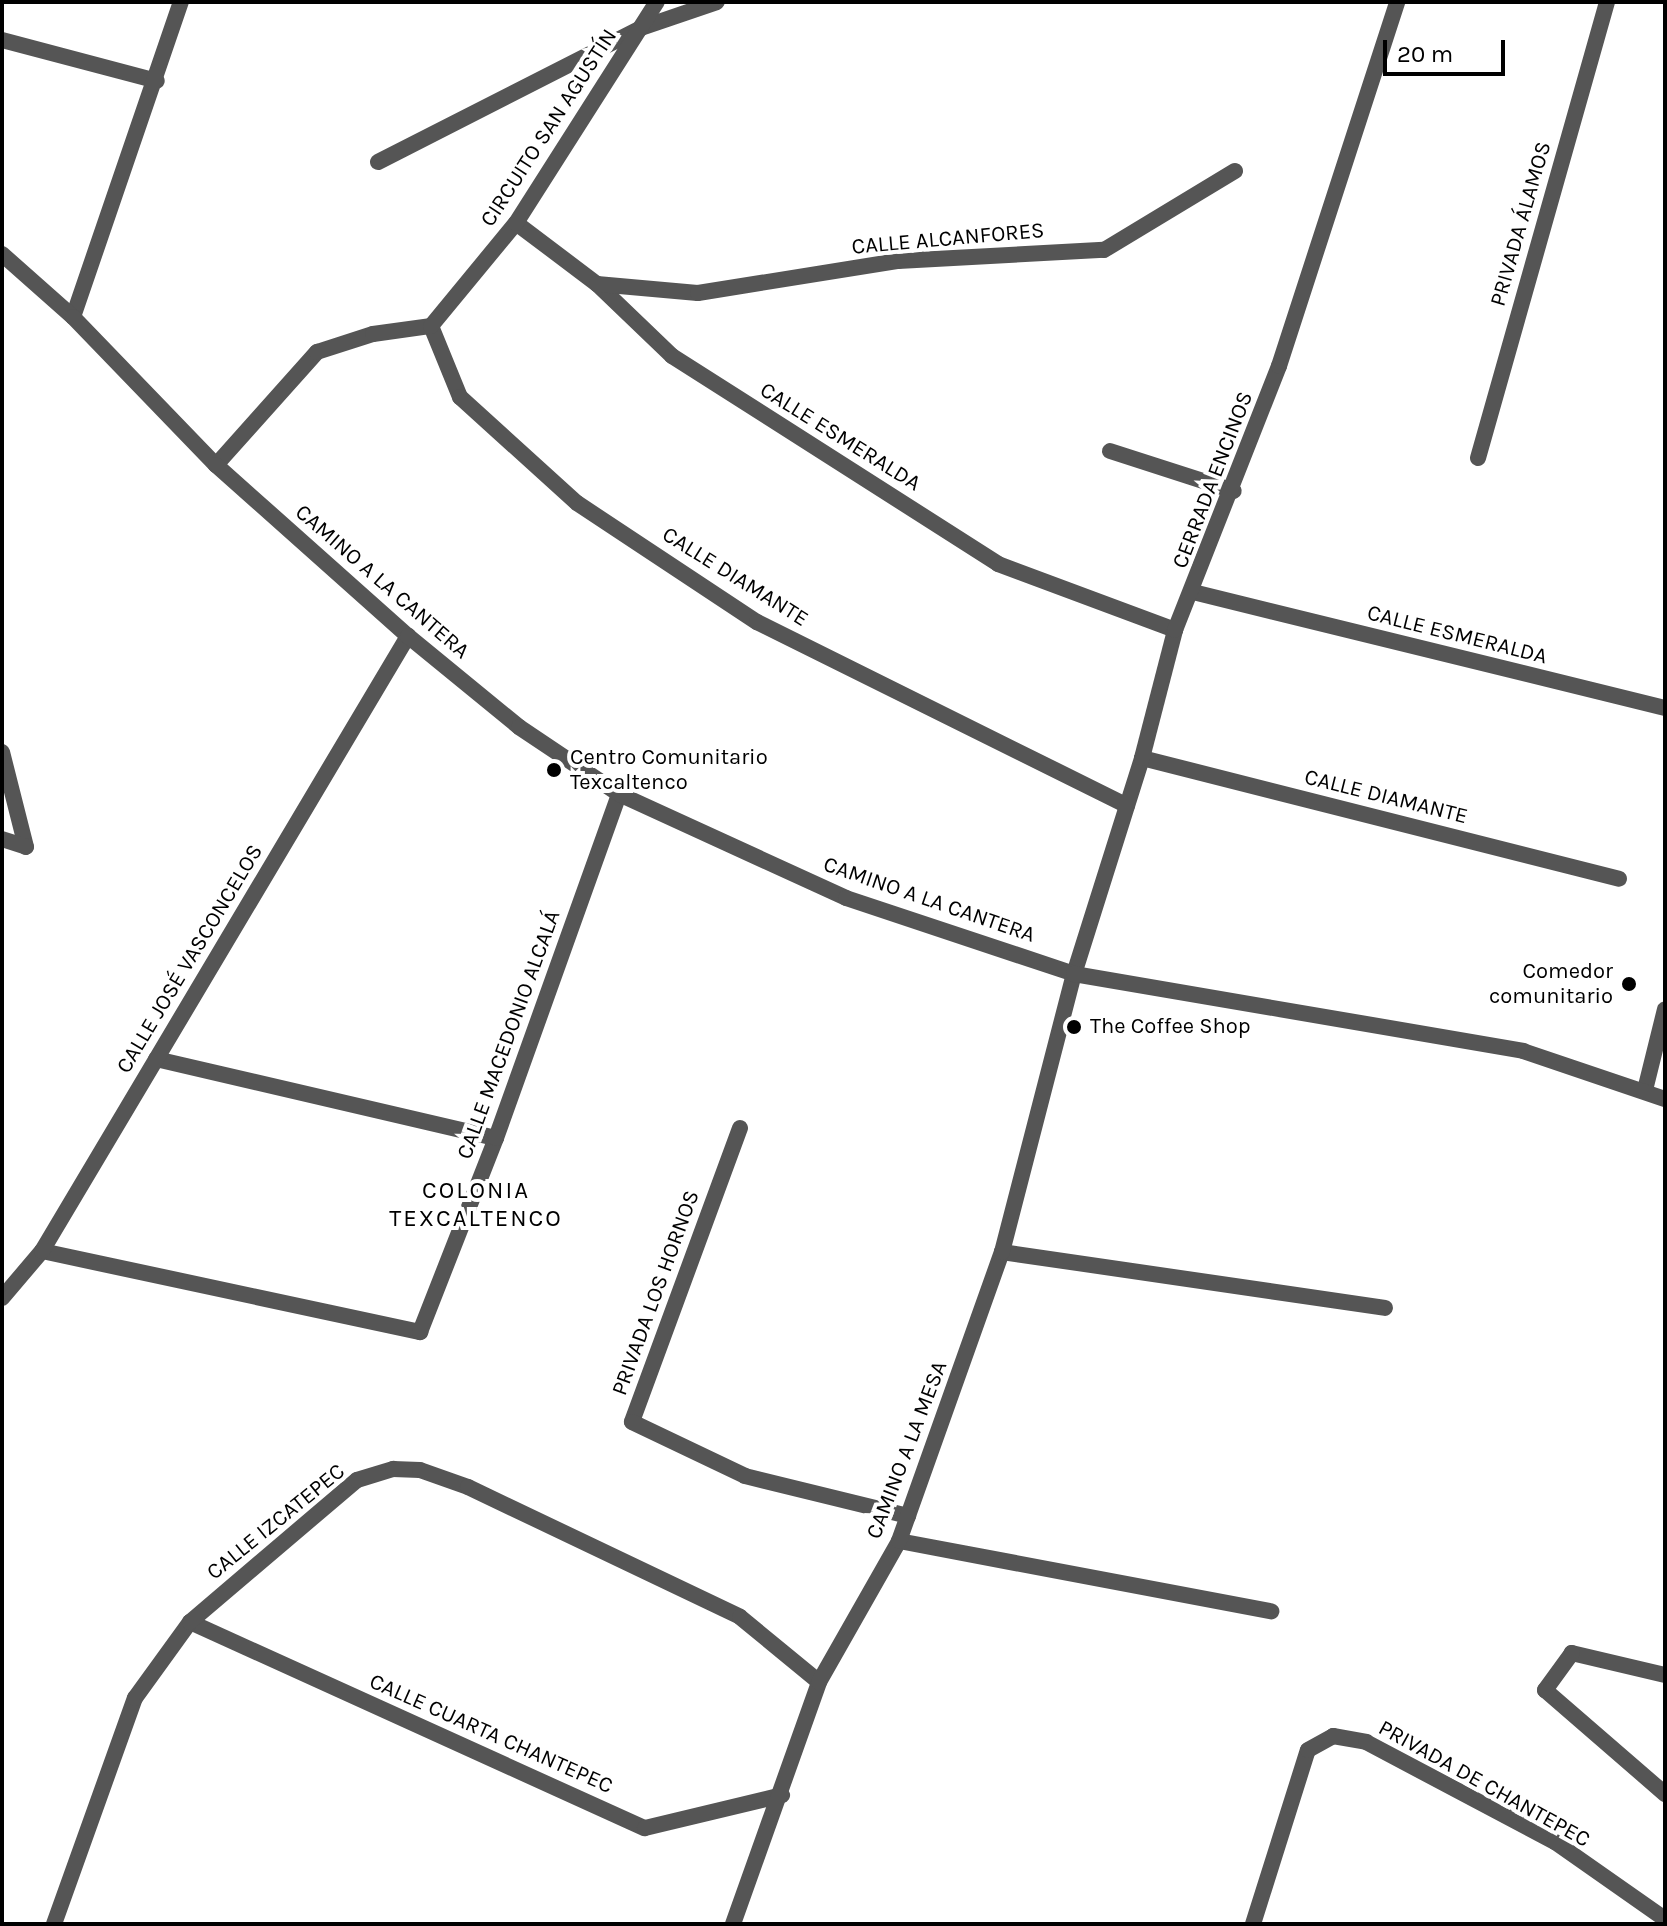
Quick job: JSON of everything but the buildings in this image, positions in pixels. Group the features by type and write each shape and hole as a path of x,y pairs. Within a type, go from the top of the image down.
{"street":[{"path":"73,317 157,81 181,2"},
{"name":"CIRCUITO SAN AGUSTÍN","path":"431,326 516,223 657,2"},
{"path":"378,162 641,28 717,2"},
{"name":"CERRADA ENCINOS","path":"1074,974 1142,758 1175,630 1234,491 1397,2"},
{"name":"PRIVADA ÁLAMOS","path":"1478,458 1607,2"},
{"path":"2,40 157,81"},
{"name":"CALLE ALCANFORES","path":"597,284 698,293 898,261 1104,250 1235,171"},
{"name":"CALLE ESMERALDA","path":"516,223 597,284 672,356 998,564 1175,630"},
{"name":"CAMINO A LA CANTERA","path":"2,254 73,317 216,465 408,636 519,727 619,794 846,898 1074,974 1523,1051 1665,1099"},
{"path":"216,465 317,352 373,334 431,326"},
{"name":"CALLE DIAMANTE","path":"431,326 460,397 577,503 757,622 1127,806"},
{"path":"1110,451 1234,491"},
{"name":"CALLE ESMERALDA","path":"1193,592 1665,708"},
{"name":"CALLE JOSÉ VASCONCELOS","path":"2,1298 42,1251 408,636"},
{"path":"2,752 26,847 2,839"},
{"name":"CALLE DIAMANTE","path":"1142,758 1619,879"},
{"name":"CALLE MACEDONIO ALCALÁ","path":"42,1251 420,1332 496,1138 619,794"},
{"name":"CAMINO A LA MESA","path":"733,1924 782,1795 819,1682 899,1541 908,1516 1002,1252 1074,974"},
{"path":"1645,1090 1665,1009"},
{"path":"156,1059 496,1138"},
{"name":"PRIVADA LOS HORNOS","path":"740,1128 632,1422 745,1476 908,1516"},
{"path":"1002,1252 1385,1308"},
{"name":"CALLE IZCATEPEC","path":"54,1924 135,1698 190,1622 357,1480 393,1469 420,1470 468,1487 740,1617 819,1682"},
{"path":"899,1541 1271,1611"},
{"name":"CALLE CUARTA CHANTEPEC","path":"190,1622 645,1828 782,1795"},
{"path":"1665,1675 1572,1653 1545,1690 1665,1794"},
{"name":"PRIVADA DE CHANTEPEC","path":"1253,1924 1308,1750 1333,1736 1366,1742 1555,1842 1665,1919"}],"place":[{"name":"Centro Comunitario Texcaltenco","path":"554,770"},
{"name":"Comedor comunitario","path":"1629,984"},
{"name":"The Coffee Shop","path":"1074,1027"}],"district":[{"name":"COLONIA TEXCALTENCO","path":"476,1205"}]}
